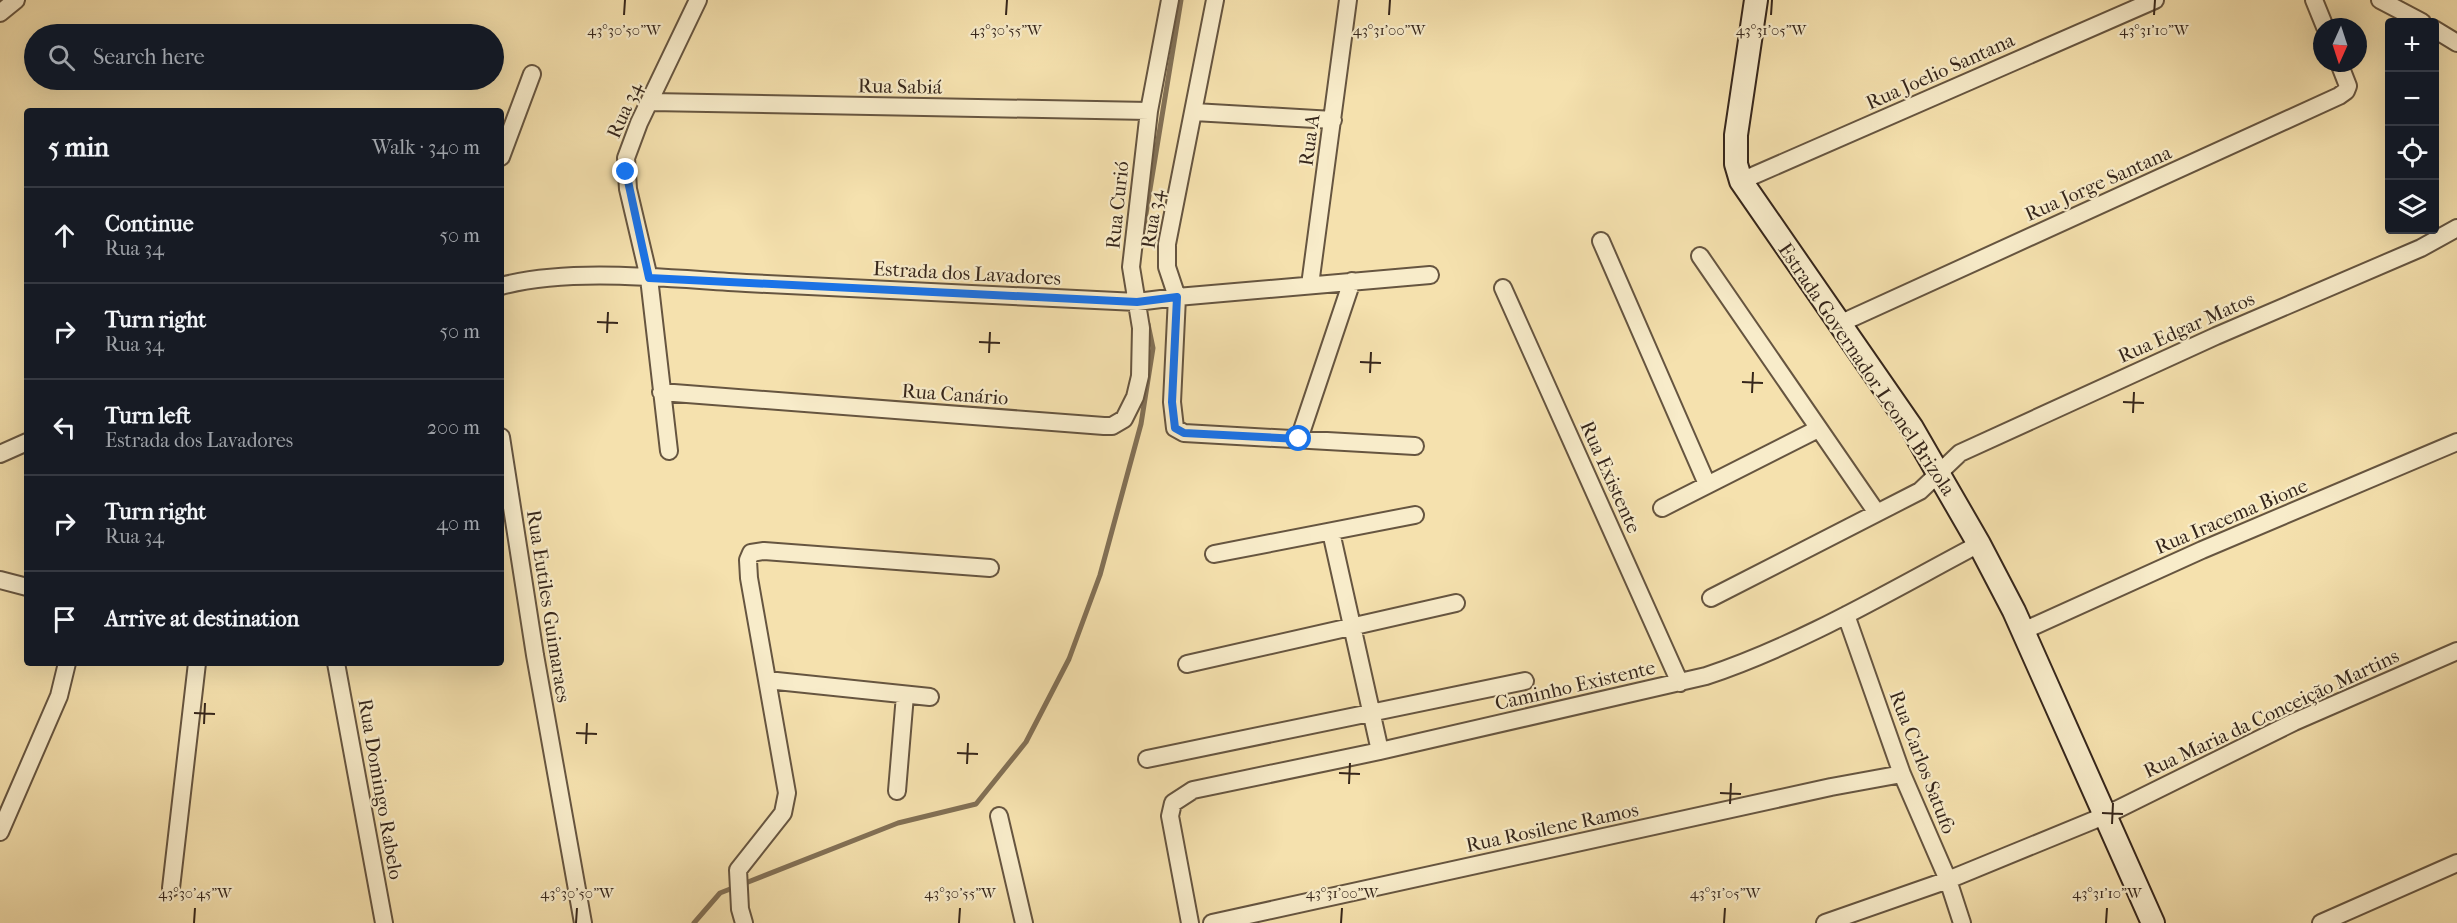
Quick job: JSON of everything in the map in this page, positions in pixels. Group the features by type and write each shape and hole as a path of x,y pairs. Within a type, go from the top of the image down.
{"main road":[{"name":"Estrada Governador Leonel Brizola","path":"1756,0 1736,135 1736,164 1741,181 1912,428 1979,543 2023,631 2104,816 2154,923"}],"street":[{"path":"0,13 16,0"},
{"name":"Rua 34","path":"649,278 626,172 629,147 698,0"},
{"path":"1149,111 1170,0"},
{"name":"Rua 34","path":"1215,0 1167,244 1171,298 1172,402 1175,428 1184,433 1415,446"},
{"name":"Rua A","path":"1310,285 1348,0"},
{"name":"Rua Joelio Santana","path":"1741,181 2155,0"},
{"path":"2314,0 2321,18"},
{"path":"2380,0 2414,18"},
{"path":"2439,32 2457,43"},
{"name":"Rua Jorge Santana","path":"1839,324 2338,96 2346,91 2348,86 2343,72"},
{"path":"504,150 532,74"},
{"name":"Rua Sabiá","path":"651,102 1149,111"},
{"name":"Rua Curió","path":"1139,302 1131,267 1149,111"},
{"path":"1194,112 1333,120"},
{"name":"Rua Edgar Matos","path":"1711,598 1920,491 1960,453 2216,336 2421,248 2457,228"},
{"path":"1601,241 1707,484"},
{"path":"1700,256 1877,513"},
{"name":"Estrada dos Lavadores","path":"504,285 559,277 649,278 1139,302 1431,274"},
{"path":"649,278 669,451"},
{"path":"1299,439 1352,281"},
{"name":"Rua Existente","path":"1503,288 1680,683"},
{"name":"Rua Canário","path":"662,392 1112,426 1124,419 1128,413 1140,376 1139,302"},
{"path":"1662,508 1818,429"},
{"name":"Rua Iracema Bione","path":"2023,631 2202,550 2457,442"},
{"path":"0,454 24,443"},
{"name":"Rua Eutiles Guimaraes","path":"504,456 535,655 583,923"},
{"path":"1214,554 1415,515"},
{"path":"1331,532 1380,751"},
{"name":"Caminho Existente","path":"1191,923 1170,816 1173,803 1182,795 1193,790 1380,751 1680,683 1753,658 1846,615 1979,543"},
{"path":"742,916 738,870 783,813 787,793 749,578 748,560 751,553 764,551 990,568"},
{"path":"0,580 24,586"},
{"path":"1187,664 1456,603"},
{"name":"Rua Carlos Satufo","path":"1846,615 1902,774 1948,880 1962,923"},
{"name":"Rua Maria da Conceição Martins","path":"1825,923 1948,880 2104,816 2294,722 2457,651"},
{"path":"0,832 59,696 66,666"},
{"path":"171,888 197,666"},
{"name":"Rua Domingo Rabelo","path":"337,666 384,923"},
{"path":"767,680 930,697"},
{"path":"1147,759 1525,681"},
{"path":"897,791 905,695"},
{"name":"Rua Rosilene Ramos","path":"1212,923 1831,787 1902,774"},
{"path":"999,816 1024,923"},
{"path":"2321,923 2457,863"}],"waterway":[{"path":"1142,238 1181,0"},
{"path":"694,923 720,893 898,823 976,804 1026,742 1069,659 1100,575 1141,424 1153,348 1148,324"}],"route":[{"path":"626,172 649,278 1137,302 1177,297 1172,402 1175,428 1184,433 1299,439"}]}
